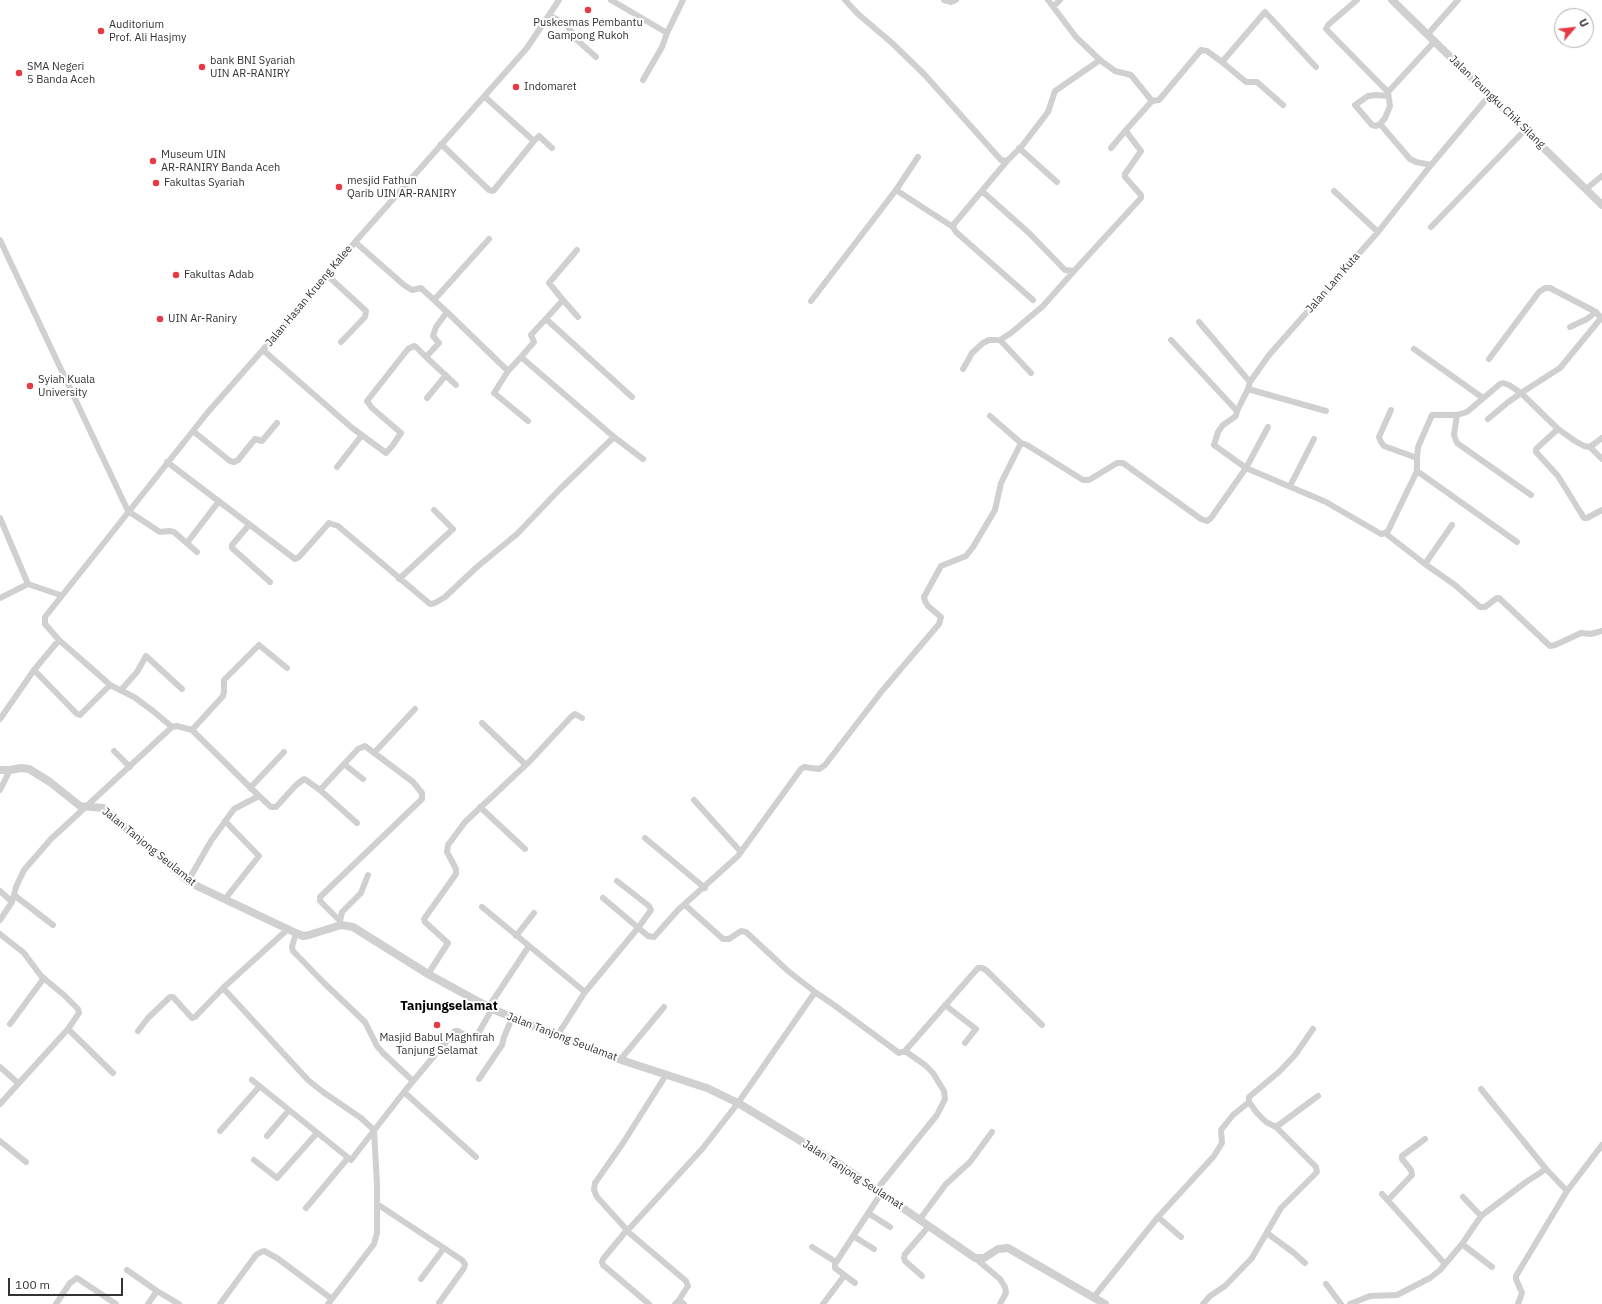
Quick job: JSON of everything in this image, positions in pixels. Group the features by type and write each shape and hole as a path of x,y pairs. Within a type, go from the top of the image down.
{"street":[{"name":"Jalan Hasan Krueng Kalee","path":"59,640 45,624 44,617 60,595 208,412 328,276 355,242 527,48 550,16 559,0"},
{"path":"611,0 667,33"},
{"path":"643,80 662,47 683,0"},
{"path":"845,0 858,14 892,43 924,74 1001,160 1008,161"},
{"path":"944,0 951,2 956,0"},
{"path":"1048,0 1076,37 1100,60 1115,71 1131,76 1152,101"},
{"path":"1054,6 1060,0"},
{"path":"1357,0 1329,24 1326,30 1388,94 1390,106 1385,118 1380,124 1376,126 1372,125 1355,105 1368,96 1388,94 1434,42"},
{"name":"Jalan Teungku Chik Silang","path":"1392,0 1602,205"},
{"path":"1427,35 1458,0"},
{"path":"1222,62 1265,12 1316,67"},
{"path":"550,16 566,24 577,40 596,57"},
{"path":"1111,148 1152,101 1159,100 1201,50 1207,51 1246,82 1257,82 1283,105"},
{"path":"954,227 954,224 983,192 1048,112 1055,91 1100,60"},
{"name":"Jalan Lam Kuta","path":"1246,468 1214,445 1218,432 1235,416 1250,382 1269,355 1378,232 1431,165 1489,96"},
{"path":"485,97 534,141"},
{"path":"1380,124 1410,159 1431,165"},
{"path":"963,369 972,353 983,343 989,340 1000,340 1011,333 1043,306 1141,198 1141,195 1125,177 1125,174 1141,151 1126,130"},
{"path":"1431,228 1525,130"},
{"path":"441,144 489,190 492,191 539,136 552,148"},
{"path":"1019,148 1057,182"},
{"path":"811,301 896,190 918,157"},
{"path":"1586,189 1602,176"},
{"path":"896,190 954,227 956,232 1033,300"},
{"path":"1334,191 1378,232"},
{"path":"983,192 1029,233 1065,270 1074,271"},
{"path":"434,300 490,239"},
{"path":"0,240 128,511 160,532 169,530 174,532 197,552"},
{"path":"355,242 404,286 412,290 421,288 448,312 508,371"},
{"path":"578,250 549,283 578,317"},
{"path":"328,276 366,311 365,318 341,342"},
{"path":"1488,419 1511,400 1560,368 1602,317 1596,312 1550,288 1545,288 1539,292 1489,359"},
{"path":"528,421 494,392 508,371 534,342 531,335 562,300"},
{"path":"426,357 440,343 433,336 436,327 448,312"},
{"path":"1570,327 1587,320 1596,312"},
{"path":"546,319 632,397"},
{"path":"1199,322 1250,382"},
{"path":"1000,340 1031,373"},
{"path":"1171,340 1237,411"},
{"path":"263,350 362,435 386,453 402,434 372,408 367,401 408,349 414,346 416,347 456,385"},
{"path":"1414,349 1483,398"},
{"path":"521,357 614,437 643,459"},
{"path":"426,398 446,375"},
{"path":"1385,533 1388,531 1417,471 1418,447 1432,415 1457,416 1467,412 1503,383 1521,393 1558,429 1575,441 1584,446 1590,447 1602,459"},
{"path":"1248,389 1326,411"},
{"path":"1390,410 1379,437 1381,442 1384,446 1417,458"},
{"path":"990,416 1021,443 1027,445 1086,481 1117,463 1123,463 1201,519 1207,521 1211,518 1246,468 1268,427"},
{"path":"1457,416 1454,435 1457,443 1531,495"},
{"path":"193,431 230,461 234,462 238,460 255,439 262,441 277,423"},
{"path":"1558,429 1536,449 1536,452 1558,476 1584,518 1587,518 1602,510"},
{"path":"337,467 362,435"},
{"path":"168,462 295,559 299,557 329,522 338,526 430,604 435,603 517,534 559,490 614,437"},
{"path":"1290,486 1314,438"},
{"path":"1590,447 1602,438"},
{"path":"603,898 648,936 654,936 741,852 801,769 804,767 819,769 825,765 882,691 939,624 941,617 928,606 924,597 941,566 966,556 973,547 994,510 1001,483 1021,443"},
{"path":"1246,468 1326,502 1382,534 1385,533 1455,585 1480,607 1485,607 1499,598 1550,646 1580,633 1591,634 1602,631"},
{"path":"1417,471 1517,542"},
{"path":"187,543 219,501"},
{"path":"400,579 453,529 434,510"},
{"path":"0,518 28,584"},
{"path":"249,525 232,548 270,582"},
{"path":"1425,564 1452,525"},
{"path":"0,598 28,584 60,595"},
{"path":"0,719 34,670 59,640 110,685 121,690 153,711 172,727"},
{"path":"192,730 223,696 224,680 259,645 286,668"},
{"path":"121,690 137,672 146,656 182,689"},
{"path":"34,670 77,714 80,715 110,685"},
{"path":"374,753 415,709"},
{"path":"428,974 448,943 425,922 425,917 456,874 456,869 447,852 448,845 465,822 526,765 575,714 582,718"},
{"path":"482,723 526,765"},
{"path":"0,920 12,902 20,876 38,852 172,727 177,726 192,730 250,788 273,808 276,808 304,780 312,783 357,823"},
{"path":"320,790 361,747 365,746 413,782 421,791 422,799 320,897 320,901 340,923"},
{"path":"114,751 130,767"},
{"path":"250,788 284,752"},
{"path":"344,764 362,779"},
{"name":"Jalan Tanjong Seulamat","path":"0,770 21,768 30,770 50,782 80,806 99,807 107,810 188,880 199,887 288,930 303,936 340,923 358,928 428,974 490,1009 620,1060 707,1088 738,1103 796,1137 879,1191 975,1258"},
{"path":"0,790 10,770"},
{"path":"188,880 234,809 259,796"},
{"path":"694,800 741,852"},
{"path":"480,807 525,849"},
{"path":"225,821 259,856 225,900"},
{"path":"645,838 705,888"},
{"path":"340,923 342,912 361,893 368,875"},
{"path":"557,1036 585,992 650,912 650,908 617,881"},
{"path":"0,891 12,902"},
{"path":"14,895 53,925"},
{"path":"685,905 723,939 729,939 743,930 788,972 897,1052 902,1053 905,1051 978,968 982,968 1042,1025"},
{"path":"482,907 585,992"},
{"path":"516,936 534,913"},
{"path":"138,1031 148,1018 168,998 173,997 192,1018 195,1017 223,988 288,930"},
{"path":"296,933 292,947 293,951 365,1022 377,1046 413,1081"},
{"path":"0,934 24,953 44,978 64,995 78,1009 79,1013 68,1029 0,1104"},
{"path":"252,1080 352,1160 404,1092 455,1031 475,1039 490,1009 529,946"},
{"path":"10,1024 44,978"},
{"path":"220,1304 256,1255 261,1252 277,1258 330,1302 374,1244 377,1233 377,1185 374,1130 361,1118 308,1080 223,988"},
{"path":"650,1304 603,1265 602,1262 627,1231 703,1148 738,1103 815,992"},
{"path":"945,1005 976,1029 965,1042"},
{"path":"620,1060 664,1007"},
{"path":"479,1079 502,1045 512,1018"},
{"path":"68,1029 112,1073"},
{"path":"1093,1298 1158,1217 1214,1156 1222,1143 1221,1130 1233,1115 1249,1102 1249,1097 1280,1071 1295,1055 1313,1029"},
{"path":"855,1283 844,1276 834,1265 868,1213 879,1191 937,1115 945,1099 944,1091 932,1073 925,1065 905,1051"},
{"path":"0,1067 18,1083"},
{"path":"666,1075 594,1188 596,1197 627,1227 627,1231 686,1281 688,1286 679,1303"},
{"path":"220,1131 259,1086"},
{"path":"1481,1088 1546,1169 1567,1191"},
{"path":"404,1092 476,1157"},
{"path":"1276,1127 1318,1096"},
{"path":"1203,1304 1210,1296 1224,1286 1252,1258 1280,1208 1317,1172 1316,1167 1276,1127 1266,1122 1249,1102"},
{"path":"267,1136 289,1110"},
{"path":"920,1220 946,1184 970,1162 992,1132"},
{"path":"254,1160 277,1178 317,1133"},
{"path":"1388,1200 1412,1175 1411,1170 1402,1159 1402,1156 1426,1139"},
{"path":"0,1141 26,1162"},
{"path":"1518,1304 1522,1293 1516,1280 1516,1276 1567,1191 1602,1145"},
{"path":"306,1208 348,1158"},
{"path":"1350,1304 1370,1296 1397,1295 1430,1278 1440,1270 1462,1244 1481,1216 1546,1169"},
{"path":"1382,1194 1445,1264"},
{"path":"1463,1197 1481,1216"},
{"path":"377,1204 462,1260 465,1264 464,1268 439,1303"},
{"path":"868,1213 890,1227"},
{"path":"1158,1217 1181,1236"},
{"path":"922,1276 905,1261 904,1258 905,1254 929,1226"},
{"path":"1267,1233 1305,1263"},
{"path":"853,1236 874,1249"},
{"path":"1462,1244 1492,1267"},
{"path":"812,1247 836,1262"},
{"path":"421,1279 444,1248"},
{"path":"975,1258 984,1258 1001,1248 1008,1248 1105,1304"},
{"path":"975,1258 1000,1279 1005,1287 1006,1293 1000,1304"},
{"path":"127,1270 179,1304"},
{"path":"823,1304 844,1276"},
{"path":"56,1304 70,1283 77,1278 116,1304"},
{"path":"1326,1284 1341,1304"},
{"path":"148,1304 157,1291"}],"place":[{"name":"Puskesmas Pembantu Gampong Rukoh","path":"588,10"},
{"name":"Auditorium Prof. Ali Hasjmy","path":"101,31"},
{"name":"bank BNI Syariah UIN AR-RANIRY","path":"202,67"},
{"name":"SMA Negeri 5 Banda Aceh","path":"19,73"},
{"name":"Indomaret","path":"516,87"},
{"name":"Museum UIN AR-RANIRY Banda Aceh","path":"153,161"},
{"name":"Fakultas Syariah","path":"156,183"},
{"name":"mesjid Fathun Qarib UIN AR-RANIRY","path":"339,187"},
{"name":"Fakultas Adab","path":"176,275"},
{"name":"UIN Ar-Raniry","path":"160,319"},
{"name":"Syiah Kuala University","path":"30,386"},
{"name":"Masjid Babul Maghfirah Tanjung Selamat","path":"437,1025"}],"district":[{"name":"Tanjungselamat","path":"449,1006"}]}
